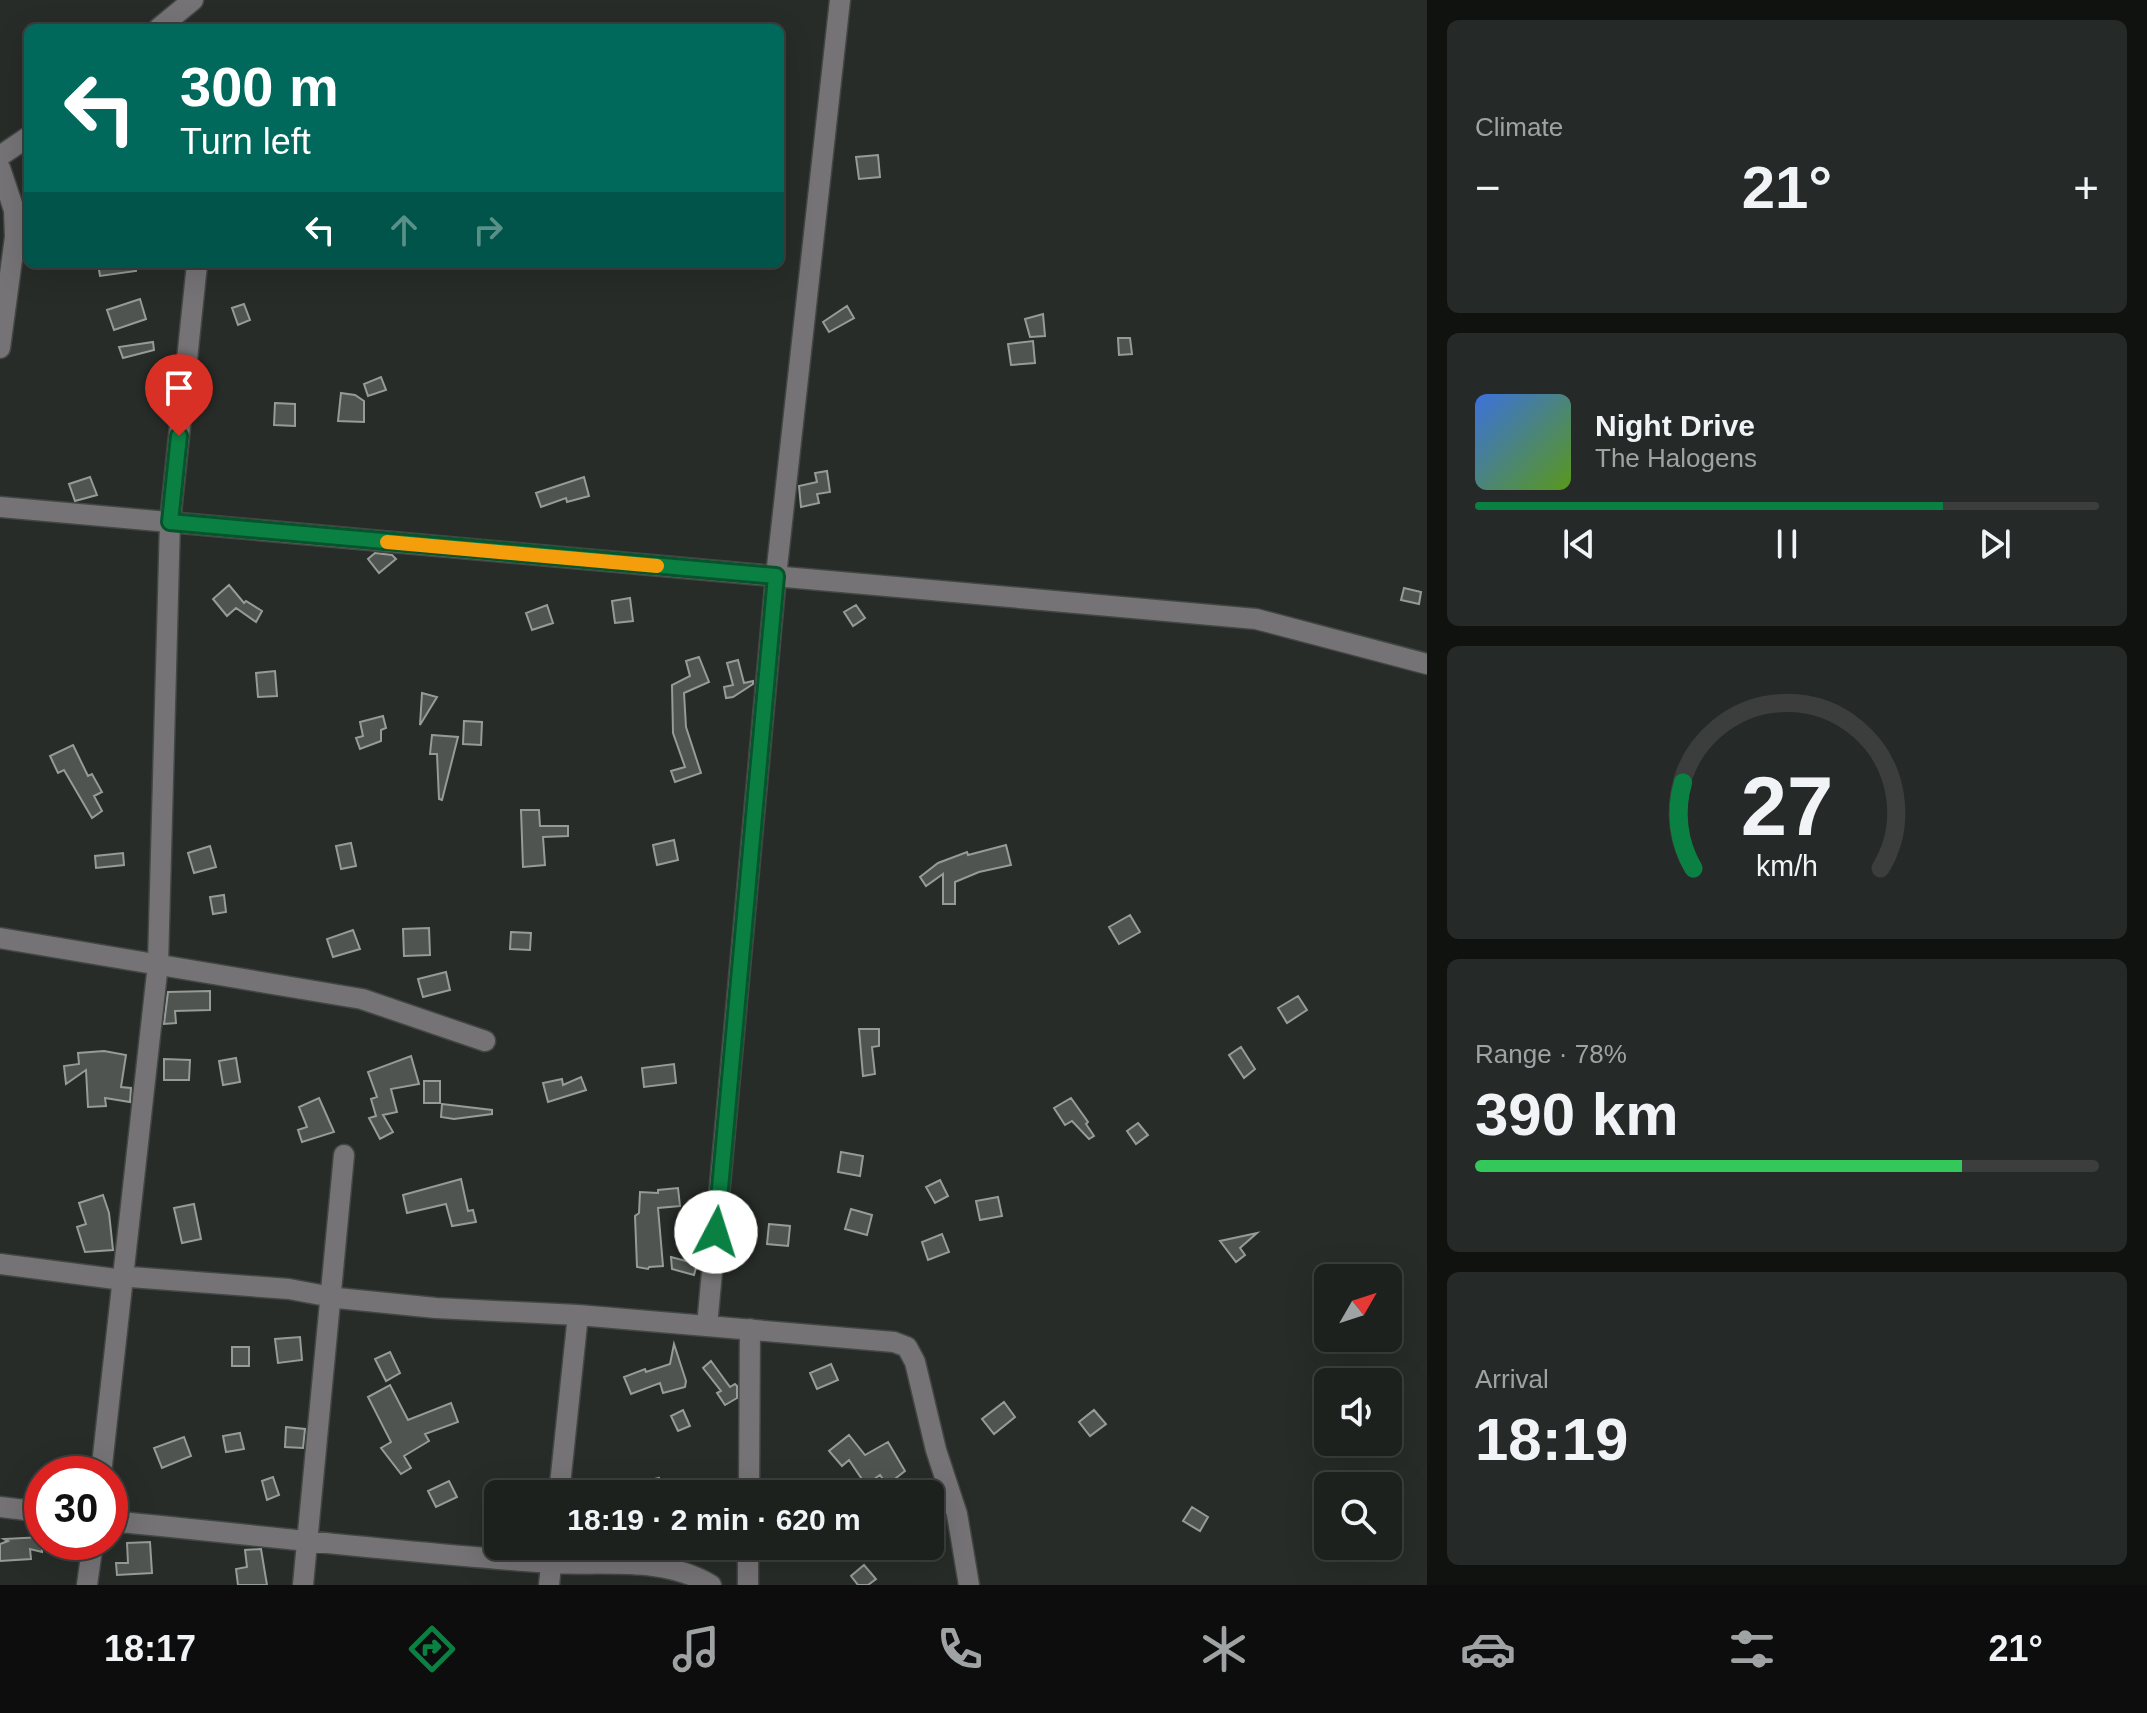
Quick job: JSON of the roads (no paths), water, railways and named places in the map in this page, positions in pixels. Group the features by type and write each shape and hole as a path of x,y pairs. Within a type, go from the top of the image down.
{"street":[{"path":"164,24 193,0"},
{"path":"707,1326 776,576 840,0"},
{"path":"0,156 24,140"},
{"path":"0,168 14,210 15,237 0,348"},
{"path":"103,1456 158,964 170,522 197,268"},
{"path":"0,507 1256,619 1427,664"},
{"path":"0,938 362,999 485,1041"},
{"path":"303,1585 344,1155"},
{"path":"0,1264 123,1280 130,1277 289,1289 329,1297 436,1308 578,1315 894,1342 907,1347 915,1362 936,1450 957,1514 969,1585"},
{"path":"560,1480 578,1315"},
{"path":"749,1480 750,1329"},
{"path":"0,1507 24,1510"},
{"path":"128,1523 307,1539 484,1550"},
{"path":"87,1585 90,1560"},
{"path":"549,1585 552,1560"},
{"path":"606,1560 658,1566 696,1575 711,1585"},
{"path":"748,1560 748,1585"}]}
